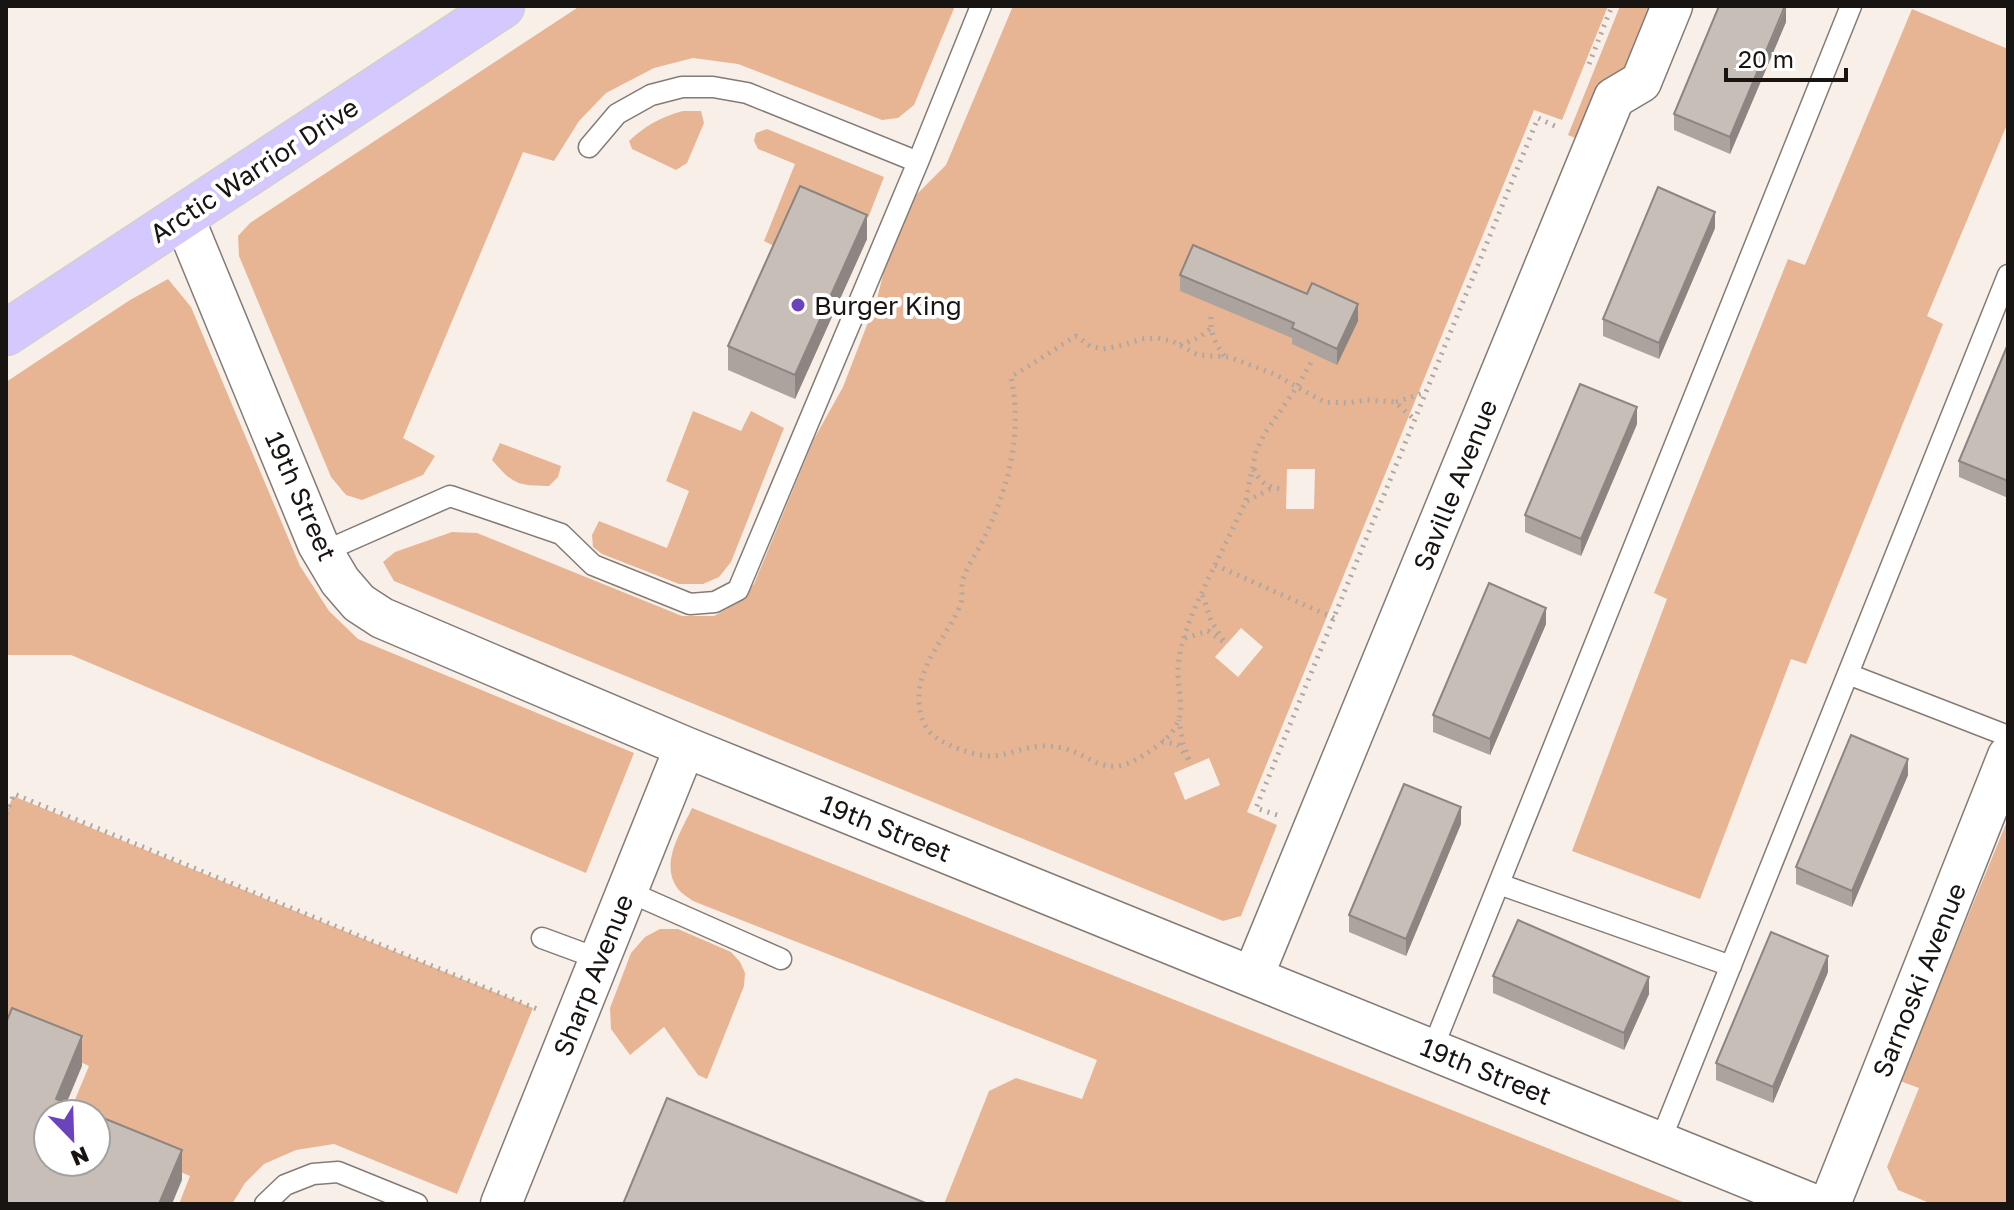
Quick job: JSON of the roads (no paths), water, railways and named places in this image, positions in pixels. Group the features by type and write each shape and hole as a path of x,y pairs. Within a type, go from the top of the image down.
{"main road":[{"name":"Arctic Warrior Drive","path":"6,333 502,6"}],"street":[{"name":"Saville Avenue","path":"1253,976 1614,98 1641,82 1672,6"},
{"name":"19th Street","path":"183,216 318,544 340,581 359,603 382,618 685,747 1812,1204"},
{"name":"Sharp Avenue","path":"501,1204 581,953 627,891 685,747"},
{"name":"Sarnoski Avenue","path":"1830,1204 2008,756"}],"lane":[{"path":"323,552 450,496 561,534 593,565 690,604 715,602 738,590 981,6"},
{"path":"1432,1050 1851,6"},
{"path":"589,147 617,114 651,95 682,87 713,87 747,93 918,162"},
{"path":"1660,1142 2008,275"},
{"path":"1848,674 2008,736"},
{"path":"1499,884 1731,966"},
{"path":"627,891 781,959"},
{"path":"542,938 581,953"},
{"path":"265,1204 285,1185 313,1174 338,1172 417,1204"}],"place":[{"name":"Burger King","path":"798,305"}]}
